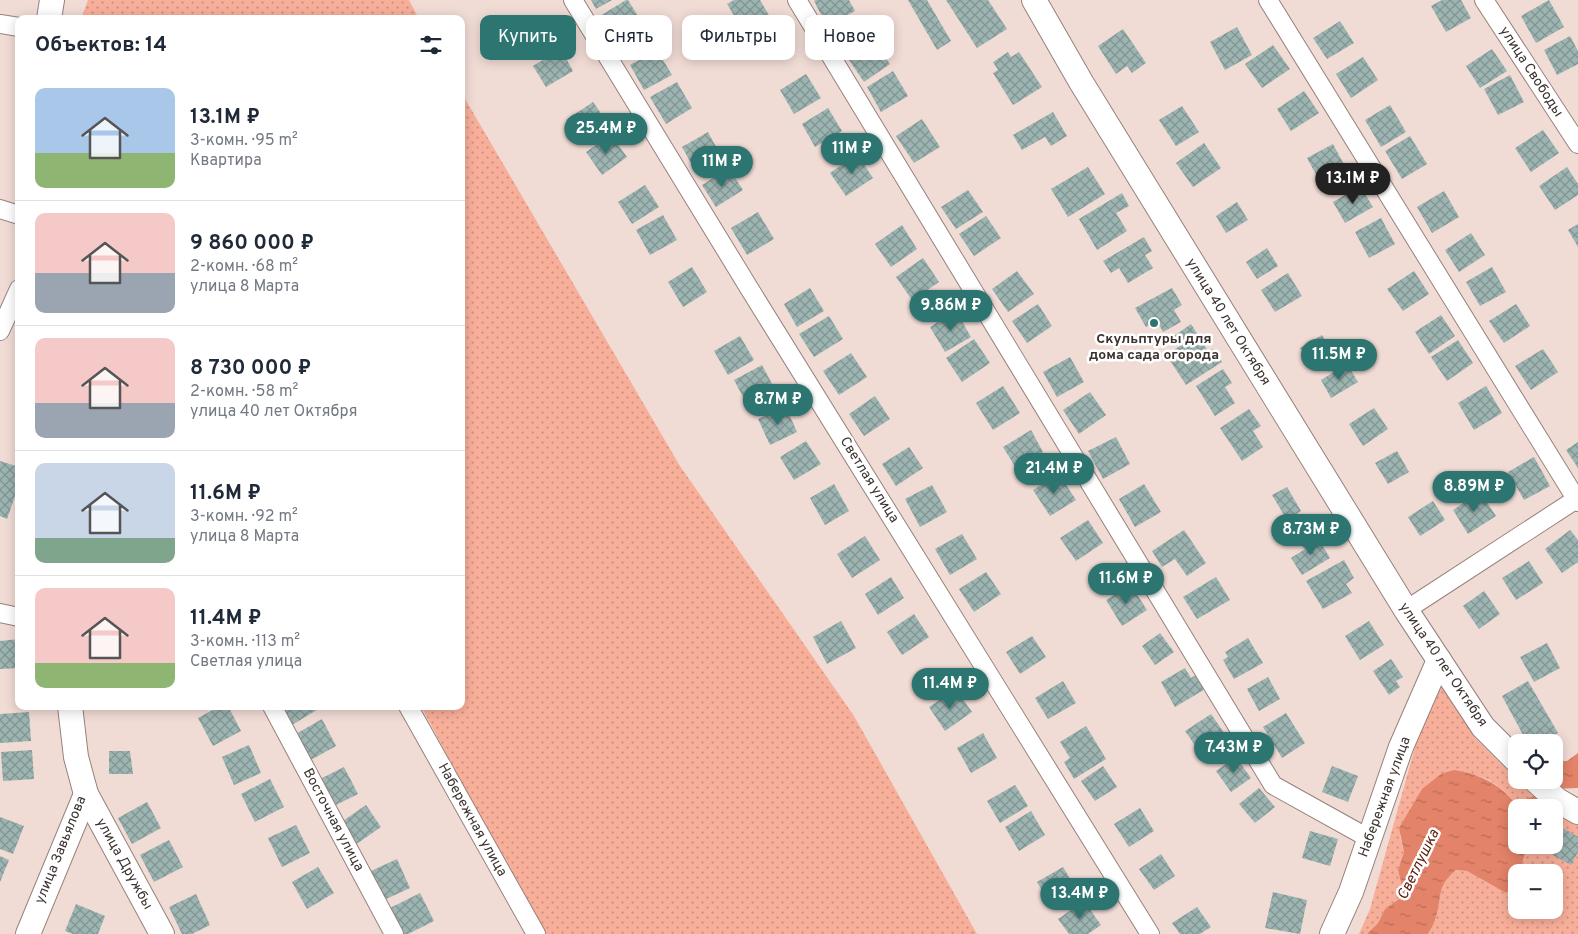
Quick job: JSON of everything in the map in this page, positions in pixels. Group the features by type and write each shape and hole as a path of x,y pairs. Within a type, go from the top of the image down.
{"main road":[{"path":"50,15 52,0"},
{"name":"улица 40 лет Октября","path":"1034,0 1081,82 1406,610 1483,727 1508,752"},
{"name":"Набережная улица","path":"1332,934 1351,892 1401,747 1439,660"},
{"name":"улица Завьялова","path":"28,934 86,794 76,757 70,710"},
{"path":"1545,789 1578,812"},
{"name":"улица Дружбы","path":"86,794 162,934"}],"street":[{"name":"Светлая улица","path":"573,0 754,297 1150,934"},
{"path":"797,0 1273,785 1370,839"},
{"path":"1268,0 1577,500 1406,610"},
{"name":"улица Свободы","path":"1484,0 1578,144"},
{"path":"0,24 15,26"},
{"path":"0,209 15,214"},
{"path":"0,331 15,298"},
{"path":"0,613 15,616"},
{"name":"Восточная улица","path":"274,710 394,934"},
{"name":"Набережная улица","path":"410,710 536,934"}],"shaded area":[{"path":"88,0 409,0 417,15 82,15"},
{"path":"465,99 680,466 854,716 977,934 541,934 423,710 465,710"},
{"path":"1439,682 1475,738 1508,771 1508,789 1527,789 1537,799 1511,799 1494,783 1475,776 1448,781 1422,789 1410,810 1400,836 1404,852 1398,870 1403,890 1402,897 1385,909 1378,923 1367,934 1359,934 1370,909 1422,722"},
{"path":"1563,815 1578,823 1578,934 1428,934 1437,912 1442,887 1449,876 1456,870 1467,871 1506,893 1508,891 1508,919 1563,919 1563,864 1522,864 1525,854 1563,854"}],"water":[{"path":"1578,753 1578,788 1563,789 1563,761 1567,761"},
{"path":"1454,770 1482,778 1498,787 1512,799 1508,799 1508,854 1525,854 1522,864 1508,864 1508,891 1506,893 1467,871 1456,870 1449,876 1442,887 1437,912 1428,934 1367,934 1378,923 1385,909 1402,897 1403,890 1398,870 1404,852 1399,828 1422,789 1441,774"}],"building":[{"path":"591,0 612,0 596,9"},
{"path":"628,0 637,15 602,15"},
{"path":"734,0 760,0 769,15 734,15 727,4"},
{"path":"849,0 855,11 848,15 821,15 814,1"},
{"path":"908,0 927,0 951,41 937,50"},
{"path":"946,0 988,0 1007,29 977,48"},
{"path":"1442,0 1461,0 1471,18 1446,32 1431,6"},
{"path":"1549,0 1564,27 1536,43 1521,16"},
{"path":"1340,21 1354,43 1327,59 1313,38"},
{"path":"1237,27 1252,55 1225,70 1210,42"},
{"path":"1123,29 1146,63 1132,73 1127,66 1116,74 1098,46"},
{"path":"1570,36 1578,51 1578,64 1557,75 1544,50"},
{"path":"1273,45 1290,69 1262,88 1245,64"},
{"path":"1492,49 1507,71 1480,88 1466,66"},
{"path":"1008,52 1011,57 1019,52 1042,87 1013,105 993,73 998,70 993,62"},
{"path":"1363,57 1378,80 1351,98 1336,74"},
{"path":"543,60 567,60 573,71 546,87 533,66"},
{"path":"639,60 663,60 672,75 644,90 630,65"},
{"path":"849,60 887,60 890,64 864,82"},
{"path":"893,71 908,96 881,112 867,87"},
{"path":"806,74 821,98 794,114 780,90"},
{"path":"1510,75 1524,102 1498,115 1484,89"},
{"path":"677,82 692,108 666,124 650,97"},
{"path":"1304,91 1319,113 1291,131 1277,109"},
{"path":"593,102 609,125 582,144 566,120"},
{"path":"1390,105 1406,132 1381,147 1365,120"},
{"path":"1182,106 1199,132 1176,146 1159,120"},
{"path":"828,108 842,131 815,147 802,124"},
{"path":"1053,112 1067,136 1051,146 1045,137 1022,150 1013,135"},
{"path":"922,119 940,147 914,163 896,136"},
{"path":"1543,130 1559,153 1531,172 1515,148"},
{"path":"708,132 722,158 696,172 682,147"},
{"path":"611,135 627,157 602,175 586,152"},
{"path":"1410,136 1427,164 1402,179 1385,151"},
{"path":"1204,143 1221,168 1193,187 1176,163"},
{"path":"1333,144 1347,170 1321,184 1307,158"},
{"path":"857,154 873,178 846,196 830,173"},
{"path":"1088,167 1105,194 1068,217 1051,189"},
{"path":"1567,167 1578,184 1578,195 1555,210 1539,186"},
{"path":"729,168 743,190 716,207 702,185"},
{"path":"645,185 659,207 632,224 618,202"},
{"path":"1360,186 1373,207 1345,223 1333,202"},
{"path":"968,190 983,212 956,229 941,207"},
{"path":"1444,191 1459,217 1432,233 1417,207"},
{"path":"1122,193 1129,206 1116,213 1127,231 1097,250 1079,219"},
{"path":"1237,202 1248,220 1226,233 1216,216"},
{"path":"758,212 774,239 747,255 731,228"},
{"path":"663,215 677,240 650,255 636,230"},
{"path":"986,216 1001,238 974,256 959,234"},
{"path":"1381,218 1395,244 1369,258 1355,232"},
{"path":"1578,224 1578,247 1568,230"},
{"path":"902,225 917,249 891,267 875,244"},
{"path":"1471,233 1485,255 1459,272 1445,250"},
{"path":"1144,237 1152,251 1145,255 1153,268 1128,283 1119,268 1111,273 1103,261"},
{"path":"1267,248 1278,266 1257,279 1246,262"},
{"path":"923,258 939,282 912,300 896,277"},
{"path":"692,267 707,292 683,307 668,282"},
{"path":"1492,267 1506,292 1480,306 1466,282"},
{"path":"1017,271 1034,294 1008,312 992,289"},
{"path":"1414,271 1429,294 1403,311 1387,289"},
{"path":"1288,273 1302,296 1275,312 1261,290"},
{"path":"810,288 824,311 797,327 784,304"},
{"path":"1172,288 1182,305 1174,310 1181,322 1163,332 1157,321 1146,327 1135,308"},
{"path":"1038,304 1052,326 1027,343 1012,321"},
{"path":"1516,304 1530,326 1504,343 1489,321"},
{"path":"956,311 971,337 945,352 930,327"},
{"path":"1441,315 1455,336 1429,354 1415,332"},
{"path":"829,316 843,339 814,357 799,334"},
{"path":"1191,324 1208,351 1213,349 1222,362 1186,385 1169,359 1173,356 1170,352 1180,346 1174,336"},
{"path":"1322,335 1331,350 1310,363 1300,348"},
{"path":"740,336 754,360 728,375 714,351"},
{"path":"974,339 990,363 962,382 946,358"},
{"path":"1458,340 1473,363 1447,381 1431,357"},
{"path":"1543,349 1558,372 1531,390 1515,366"},
{"path":"851,353 867,377 839,395 823,371"},
{"path":"1070,357 1084,382 1057,397 1043,372"},
{"path":"1347,364 1358,382 1331,398 1321,380"},
{"path":"762,365 777,393 749,408 734,380"},
{"path":"1223,369 1232,383 1225,387 1235,403 1215,416 1196,386"},
{"path":"1003,386 1020,413 993,430 976,403"},
{"path":"1486,386 1502,413 1474,430 1458,403"},
{"path":"1090,392 1106,415 1079,434 1063,410"},
{"path":"875,396 890,419 864,436 849,414"},
{"path":"786,407 797,432 770,445 758,419"},
{"path":"1374,408 1388,429 1363,446 1349,424"},
{"path":"1249,409 1261,426 1253,431 1263,447 1242,461 1220,428"},
{"path":"1031,430 1043,452 1016,468 1003,447"},
{"path":"1116,437 1130,464 1103,479 1088,451"},
{"path":"806,441 821,464 794,480 780,457"},
{"path":"1578,442 1578,468 1566,450"},
{"path":"909,447 923,468 896,486 882,464"},
{"path":"1397,451 1409,472 1388,484 1375,463"},
{"path":"1534,457 1550,486 1524,500 1508,472"},
{"path":"0,461 15,466 15,496 7,519 0,516"},
{"path":"1059,474 1076,500 1050,516 1033,490"},
{"path":"834,484 849,511 825,525 810,498"},
{"path":"1144,484 1161,512 1135,527 1119,499"},
{"path":"932,485 947,512 920,527 905,499"},
{"path":"1287,487 1301,511 1287,520 1272,495"},
{"path":"1480,492 1496,516 1468,534 1453,510"},
{"path":"1433,501 1445,520 1420,536 1408,517"},
{"path":"1088,520 1103,543 1076,561 1060,538"},
{"path":"1184,530 1206,563 1187,576 1175,559 1162,567 1152,551"},
{"path":"1570,530 1578,540 1578,562 1562,573 1545,549"},
{"path":"962,534 977,559 950,575 935,549"},
{"path":"1316,535 1330,558 1302,575 1291,558 1305,549 1301,544"},
{"path":"865,536 880,560 852,578 837,554"},
{"path":"1344,560 1354,578 1346,584 1352,593 1323,609 1306,581"},
{"path":"1529,561 1543,583 1516,600 1502,578"},
{"path":"986,572 1001,594 974,612 959,589"},
{"path":"891,577 904,598 878,615 865,594"},
{"path":"1216,577 1230,600 1197,619 1183,597"},
{"path":"1131,585 1147,610 1122,626 1106,600"},
{"path":"1484,591 1500,614 1479,629 1463,606"},
{"path":"914,614 929,637 902,655 887,632"},
{"path":"841,621 856,648 827,664 813,637"},
{"path":"1369,621 1384,645 1360,660 1345,636"},
{"path":"1160,633 1174,652 1155,665 1142,646"},
{"path":"1032,636 1046,657 1020,674 1006,652"},
{"path":"1248,638 1263,663 1234,679 1223,660 1228,657 1225,652"},
{"path":"15,639 15,668 0,669 0,641"},
{"path":"1547,643 1560,668 1534,682 1520,657"},
{"path":"1391,659 1403,677 1396,681 1400,687 1389,695 1373,671"},
{"path":"1185,668 1191,678 1199,673 1207,688 1175,707 1161,682"},
{"path":"1268,677 1280,699 1259,711 1247,689"},
{"path":"1063,681 1076,703 1048,719 1035,698"},
{"path":"1528,681 1558,733 1523,734 1502,696"},
{"path":"956,689 972,712 945,731 929,707"},
{"path":"213,710 230,710 241,731 213,746 198,718"},
{"path":"283,710 317,710 292,725"},
{"path":"29,712 31,741 0,743 0,714"},
{"path":"1286,713 1305,743 1282,758 1263,727"},
{"path":"1211,714 1227,737 1201,754 1185,731"},
{"path":"322,719 336,746 309,761 294,735"},
{"path":"1086,726 1106,759 1074,779 1064,762 1070,758 1060,742"},
{"path":"983,733 997,758 971,773 957,748"},
{"path":"249,745 261,773 234,785 222,757"},
{"path":"32,750 34,779 3,781 1,752"},
{"path":"109,751 130,751 133,774 109,774"},
{"path":"1236,757 1251,778 1231,792 1216,771"},
{"path":"1103,766 1117,787 1095,801 1081,781"},
{"path":"1332,766 1358,776 1348,802 1322,792"},
{"path":"344,767 358,794 332,807 318,780"},
{"path":"270,779 284,807 255,822 241,794"},
{"path":"1015,785 1028,806 1000,823 987,801"},
{"path":"1259,788 1275,807 1255,823 1239,804"},
{"path":"147,802 161,828 132,844 118,818"},
{"path":"366,805 381,827 355,845 340,823"},
{"path":"1140,808 1154,831 1129,847 1114,824"},
{"path":"1031,811 1045,835 1019,851 1005,827"},
{"path":"0,817 24,826 13,854 0,849"},
{"path":"296,825 310,853 282,867 268,838"},
{"path":"1563,828 1578,837 1578,852 1571,865 1551,854 1563,854"},
{"path":"1310,831 1338,839 1330,866 1302,858"},
{"path":"169,840 183,867 154,882 140,855"},
{"path":"1161,854 1175,876 1154,890 1139,869"},
{"path":"0,856 9,860 0,882"},
{"path":"397,859 410,888 384,900 371,871"},
{"path":"318,867 334,893 307,909 292,882"},
{"path":"1063,867 1079,893 1053,909 1037,882"},
{"path":"1273,892 1307,900 1300,934 1265,928"},
{"path":"420,893 434,921 408,934 403,934 390,908"},
{"path":"196,894 210,925 192,934 182,934 169,907"},
{"path":"1084,901 1101,925 1088,934 1069,934 1058,919"},
{"path":"76,904 105,916 98,934 73,934 65,931"},
{"path":"1197,907 1211,927 1200,934 1180,934 1172,923"}],"waterway":[{"name":"Светлушка","path":"1533,799 1540,796"}],"place":[{"name":"Скульптуры для дома сада огорода","path":"1154,323"}]}
